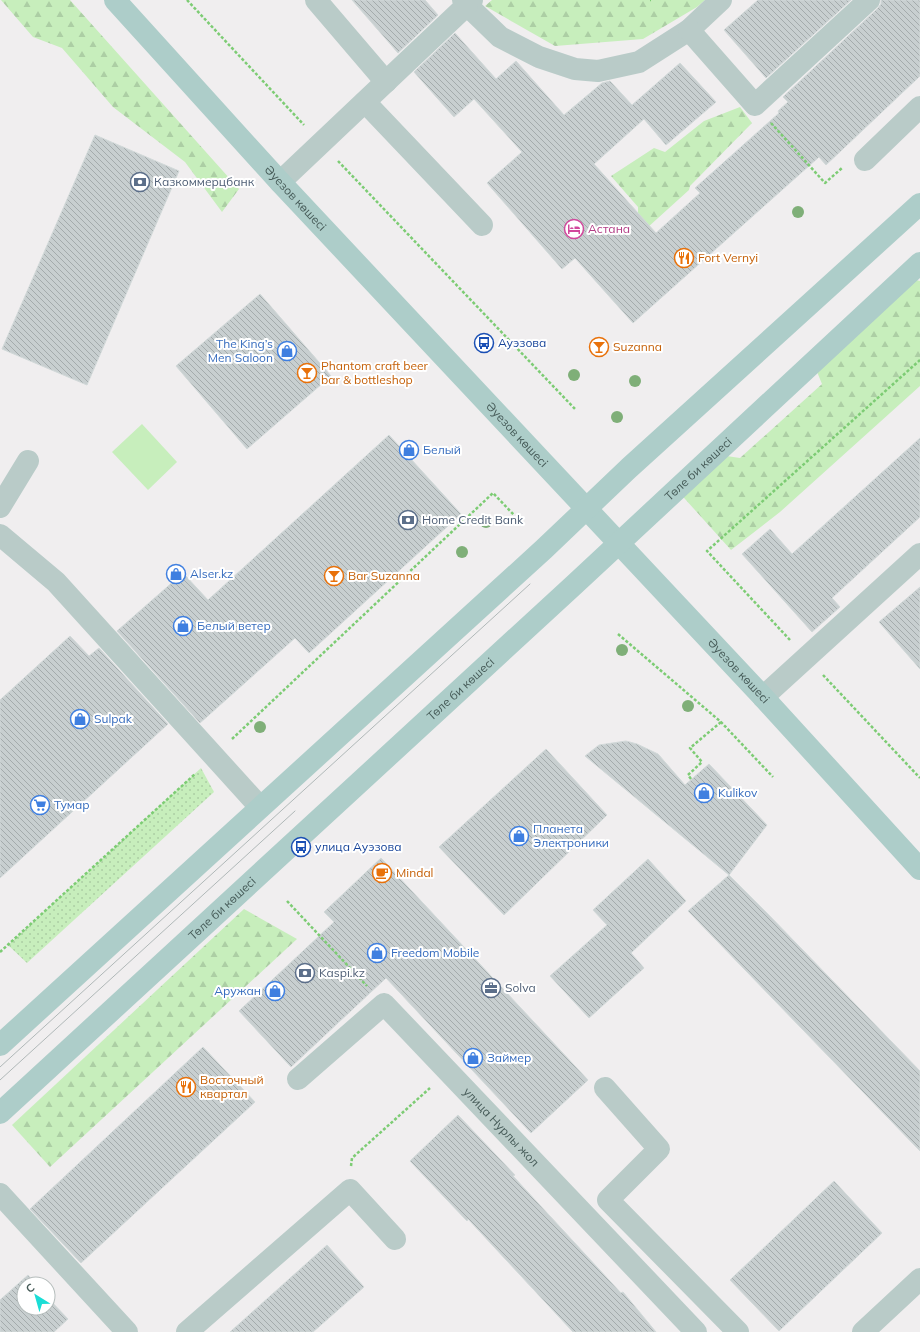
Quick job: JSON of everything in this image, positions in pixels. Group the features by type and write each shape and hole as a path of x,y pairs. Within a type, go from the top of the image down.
{"main road":[{"name":"Әуезов көшесі","path":"115,0 280,182 763,696 920,869"},
{"path":"0,1045 920,204"},
{"name":"Төле би көшесі","path":"0,1113 920,263"}],"street":[{"path":"316,0 386,82"},
{"path":"280,182 386,82 467,2 500,37 538,57 575,69 598,71 640,62 689,30 721,0"},
{"path":"689,30 755,105 869,0"},
{"path":"365,102 482,225"},
{"path":"865,160 920,107"},
{"path":"0,507 28,461"},
{"path":"0,535 56,582 260,807"},
{"path":"763,696 920,554"},
{"path":"298,1079 384,1004"},
{"name":"улица Нурлы жол","path":"384,1004 696,1332"},
{"path":"605,1088 658,1149 608,1200 738,1332"},
{"path":"187,1332 350,1190 395,1239"},
{"path":"0,1194 127,1332"},
{"path":"863,1332 920,1279"}],"path":[{"path":"187,0 321,143 576,409"},
{"path":"755,105 825,183"},
{"path":"707,552 920,360"},
{"path":"0,952 214,756 493,493 514,515"},
{"path":"618,634 721,722 773,777"},
{"path":"691,779 688,775 702,762 690,748 721,722"},
{"path":"287,902 384,1004"},
{"path":"350,1190 352,1158 448,1071"}],"green space":[{"path":"1,0 70,0 239,189 222,212 185,162 113,107 62,48 33,37"},
{"path":"492,0 705,0 697,7 643,39 555,46 485,6"},
{"path":"740,107 752,123 690,186 689,190 647,228 638,217 638,207 611,176 654,148 665,152 704,121"},
{"path":"904,277 920,281 920,386 780,512 731,550 676,489 713,454 740,458 822,384 813,362"},
{"path":"142,424 177,462 148,490 112,452"},
{"path":"201,768 214,792 27,963 8,945"},
{"path":"244,909 297,939 50,1167 12,1125"}],"building":[{"path":"352,0 425,0 438,15 398,53"},
{"path":"758,0 851,0 766,78 724,30"},
{"path":"881,0 920,0 920,76 826,165 819,157 633,323 575,258 562,269 487,183 522,152 474,99 454,117 414,72 455,33 496,79 516,61 564,115 602,83 610,81 632,105 680,63 716,102 666,145 644,119 594,164 656,233 700,193 695,188 779,113 778,111 788,102 783,97 877,9 881,4"},
{"path":"95,135 179,171 87,385 2,349"},
{"path":"260,294 331,376 247,449 176,366"},
{"path":"389,435 461,514 309,653 295,638 200,723 117,631 183,573 208,600"},
{"path":"920,438 920,517 832,598 840,607 812,632 742,554 770,529 792,554"},
{"path":"920,587 920,669 879,622"},
{"name":"Тумар","path":"70,636 89,656 99,648 168,724 0,878 0,700"},
{"path":"626,741 637,744 658,754 685,785 709,764 767,825 729,875 585,756 599,745"},
{"path":"546,749 607,815 504,915 439,847"},
{"path":"381,858 588,1080 531,1133 386,978 291,1067 239,1011 334,922 324,912"},
{"path":"648,859 686,901 631,953 644,968 589,1018 550,976 607,925 593,910"},
{"path":"729,875 920,1071 920,1151 688,911"},
{"path":"203,1047 255,1102 81,1263 30,1209"},
{"path":"458,1115 515,1175 513,1176 621,1293 623,1292 656,1332 573,1332 468,1219 467,1221 410,1161"},
{"path":"834,1181 882,1233 779,1331 730,1280"},
{"path":"327,1245 364,1287 313,1332 230,1332"},
{"path":"16,1286 16,1316 56,1316 56,1306 68,1319 54,1332 0,1332 0,1300"}],"tram line":[{"path":"0,1067 530,584"},
{"path":"0,1080 295,811"}],"place":[{"name":"Казкоммерцбанк","path":"140,182"},
{"name":"Астана","path":"574,229"},
{"name":"Fort Vernyi","path":"684,258"},
{"name":"Ауэзова","path":"484,343"},
{"name":"Suzanna","path":"599,347"},
{"name":"The King’s Men Saloon","path":"287,351"},
{"name":"Phantom craft beer bar & bottleshop","path":"307,373"},
{"name":"Белый","path":"409,450"},
{"name":"Home Credit Bank","path":"408,520"},
{"name":"Alser.kz","path":"176,574"},
{"name":"Bar Suzanna","path":"334,576"},
{"name":"Белый ветер","path":"183,626"},
{"name":"Sulpak","path":"80,719"},
{"name":"Kulikov","path":"704,793"},
{"name":"Тумар","path":"40,805"},
{"name":"Планета Электроники","path":"519,836"},
{"name":"улица Ауэзова","path":"301,847"},
{"name":"Mindal","path":"382,873"},
{"name":"Freedom Mobile","path":"377,953"},
{"name":"Kaspi.kz","path":"305,973"},
{"name":"Solva","path":"491,988"},
{"name":"Аружан","path":"275,991"},
{"name":"Займер","path":"473,1058"},
{"name":"Восточный квартал","path":"186,1087"}]}
